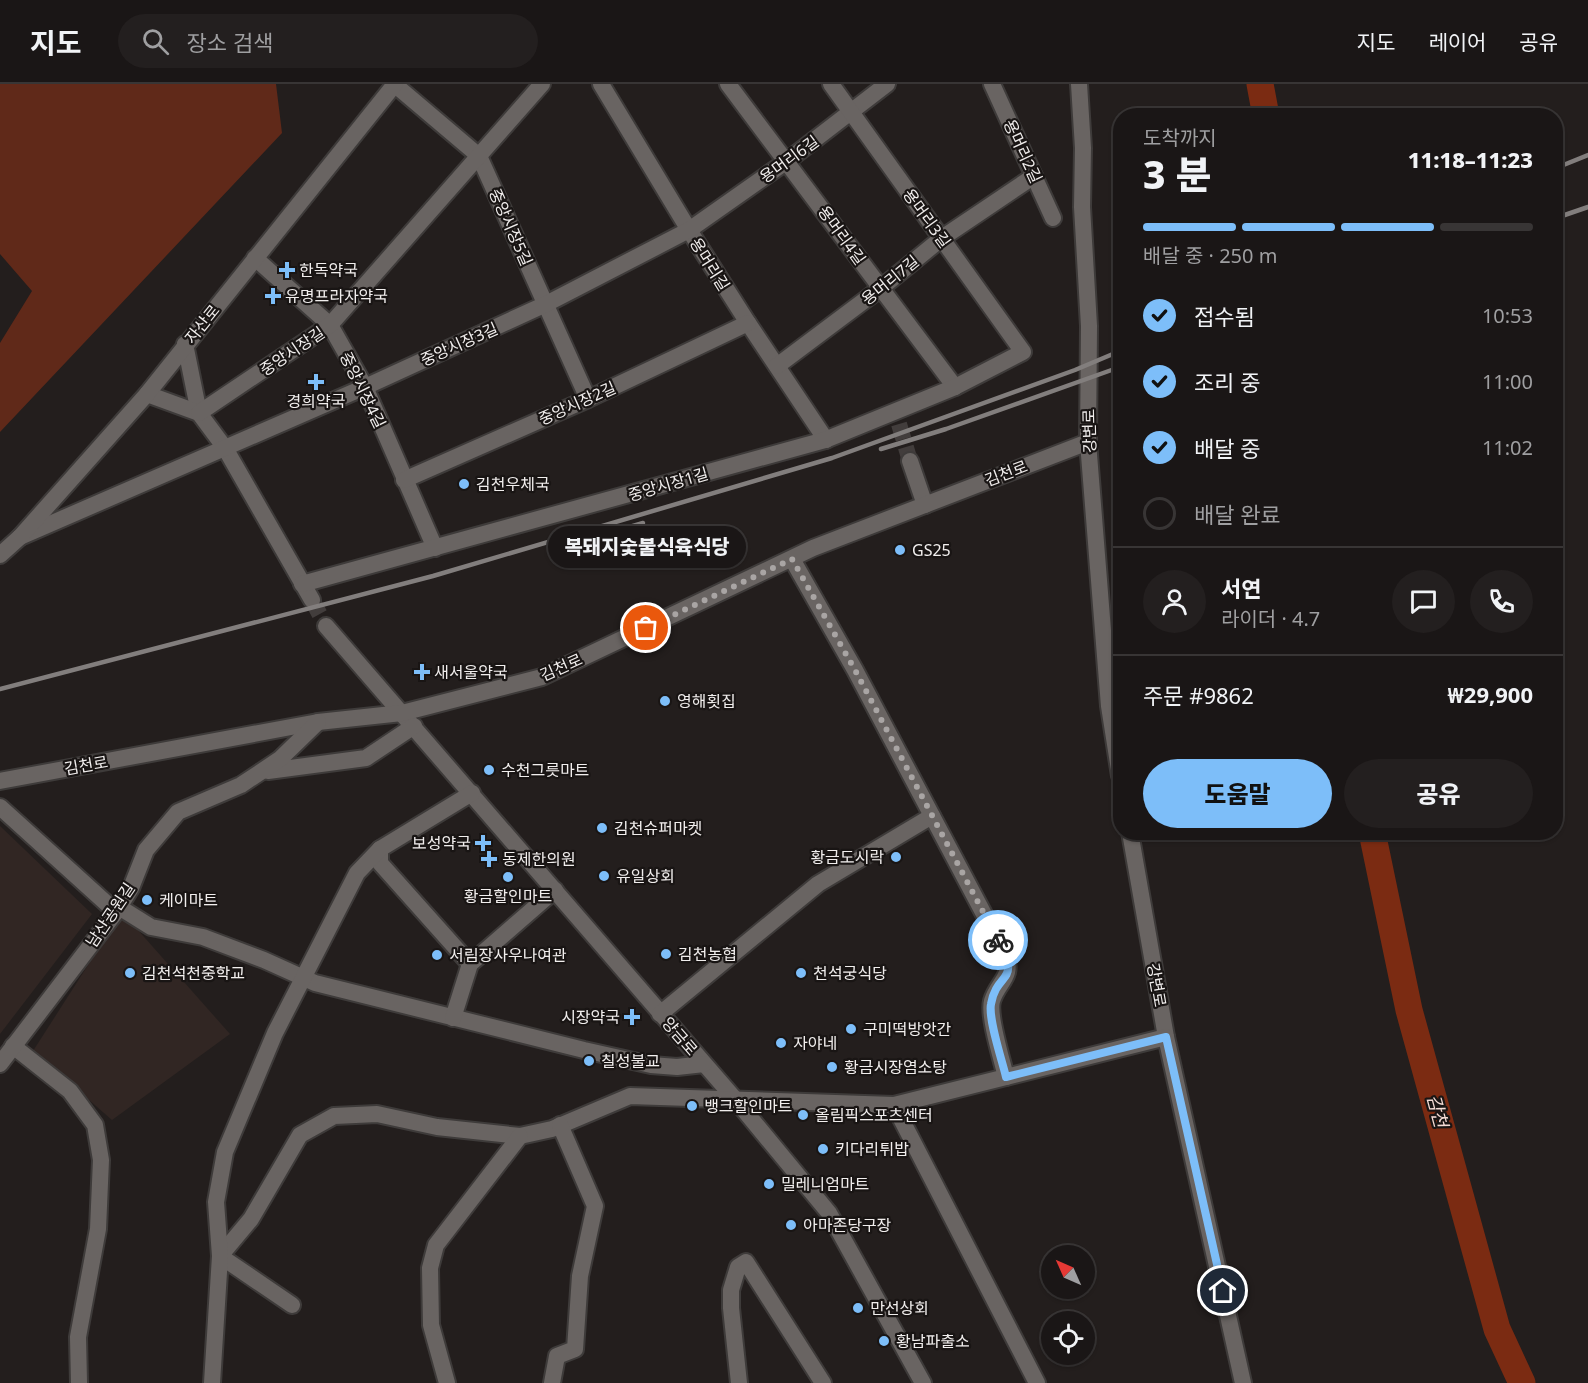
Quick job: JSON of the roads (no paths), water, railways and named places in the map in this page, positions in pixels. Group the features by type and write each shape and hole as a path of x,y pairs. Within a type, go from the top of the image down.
{"street":[{"name":"중앙시장5길","path":"394,84 478,156 588,399"},
{"name":"자산로","path":"0,555 20,537 147,394 394,84"},
{"name":"중앙시장길","path":"199,413 330,325 542,84"},
{"name":"용머리길","path":"601,84 747,323 826,440"},
{"name":"용머리4길","path":"728,84 955,387"},
{"name":"용머리3길","path":"831,84 1023,352"},
{"name":"용머리6길","path":"689,230 787,161 887,84"},
{"name":"용머리2길","path":"992,84 1053,218"},
{"name":"강변로","path":"1079,84 1083,148 1082,207 1089,326 1088,442 1108,706 1113,735"},
{"name":"용머리7길","path":"777,366 881,288 942,238 1034,176"},
{"name":"중앙시장3길","path":"20,537 365,387 546,304 689,230"},
{"name":"중앙시장4길","path":"255,258 330,325 365,387 435,548"},
{"name":"중앙시장2길","path":"404,480 588,399 747,323"},
{"path":"185,344 199,413 225,448 312,600"},
{"name":"중앙시장1길","path":"302,584 826,440 897,418 1023,352"},
{"path":"147,394 199,413"},
{"name":"김천로","path":"0,781 318,722 402,713 542,677 792,559 1088,442"},
{"path":"910,461 925,505"},
{"path":"792,559 855,670 1009,964 1007,975 995,993 991,1005 1006,1077"},
{"path":"326,626 402,713"},
{"name":"양금로","path":"402,713 734,1098 829,1214 923,1383"},
{"name":"남산공원길","path":"0,1064 118,910 146,850 178,812 241,785 280,759 318,722"},
{"path":"261,772 366,758 414,726"},
{"path":"212,1383 220,1256 216,1202 225,1152 275,1033 357,873 380,849 472,794"},
{"path":"0,807 118,910 151,927 203,937 315,983 453,1018 651,1065 676,1067 704,1064"},
{"path":"660,1014 818,884 932,816"},
{"name":"강변로","path":"1131,840 1166,1037 1243,1383"},
{"path":"380,849 380,863 470,964"},
{"path":"453,1018 470,964 555,890"},
{"path":"220,1256 251,1219 300,1135 334,1116 377,1114 437,1127 520,1136 560,1125 630,1096 894,1105 1166,1037"},
{"path":"13,1046 70,1091 95,1125 101,1160 98,1229 78,1337 79,1383"},
{"path":"894,1105 1036,1383"},
{"path":"552,1383 557,1356 575,1349 580,1276 595,1206 560,1125"},
{"path":"447,1383 431,1325 430,1268 436,1245 520,1136"},
{"path":"220,1256 292,1305"},
{"path":"739,1383 731,1290 738,1267 746,1262 823,1383"}],"waterway":[{"name":"감천","path":"1260,84 1264,108"},
{"name":"감천","path":"1374,840 1409,1010 1497,1329 1522,1383"}],"tunnel":[{"path":"899,424 910,461"},
{"path":"312,600 326,626"}],"railway":[{"path":"1563,165 1588,155"},
{"path":"1563,216 1588,207"},
{"path":"0,689 433,576 832,458 1075,370 1113,354"},
{"path":"881,449 946,429 1113,369"},
{"path":"568,545 643,523"}],"place":[{"name":"한독약국","path":"287,270"},
{"name":"유명프라자약국","path":"273,296"},
{"name":"경희약국","path":"316,382"},
{"name":"김천우체국","path":"464,484"},
{"name":"GS25","path":"900,550"},
{"name":"복돼지숯불식육식당","path":"646,628"},
{"name":"새서울약국","path":"422,672"},
{"name":"영해횟집","path":"665,701"},
{"name":"수천그릇마트","path":"489,770"},
{"name":"김천슈퍼마켓","path":"602,828"},
{"name":"보성약국","path":"483,843"},
{"name":"황금도시락","path":"896,857"},
{"name":"동제한의원","path":"489,859"},
{"name":"유일상회","path":"604,876"},
{"name":"황금할인마트","path":"508,877"},
{"name":"케이마트","path":"147,900"},
{"name":"김천농협","path":"666,954"},
{"name":"서림장사우나여관","path":"437,955"},
{"name":"김천석천중학교","path":"130,973"},
{"name":"천석궁식당","path":"801,973"},
{"name":"시장약국","path":"632,1017"},
{"name":"구미떡방앗간","path":"851,1029"},
{"name":"자야네","path":"781,1043"},
{"name":"칠성불교","path":"589,1061"},
{"name":"황금시장염소탕","path":"832,1067"},
{"name":"뱅크할인마트","path":"692,1106"},
{"name":"올림픽스포츠센터","path":"803,1115"},
{"name":"키다리튀밥","path":"823,1149"},
{"name":"밀레니엄마트","path":"769,1184"},
{"name":"아마존당구장","path":"791,1225"},
{"name":"만선상회","path":"858,1308"},
{"name":"황남파출소","path":"884,1341"}]}
